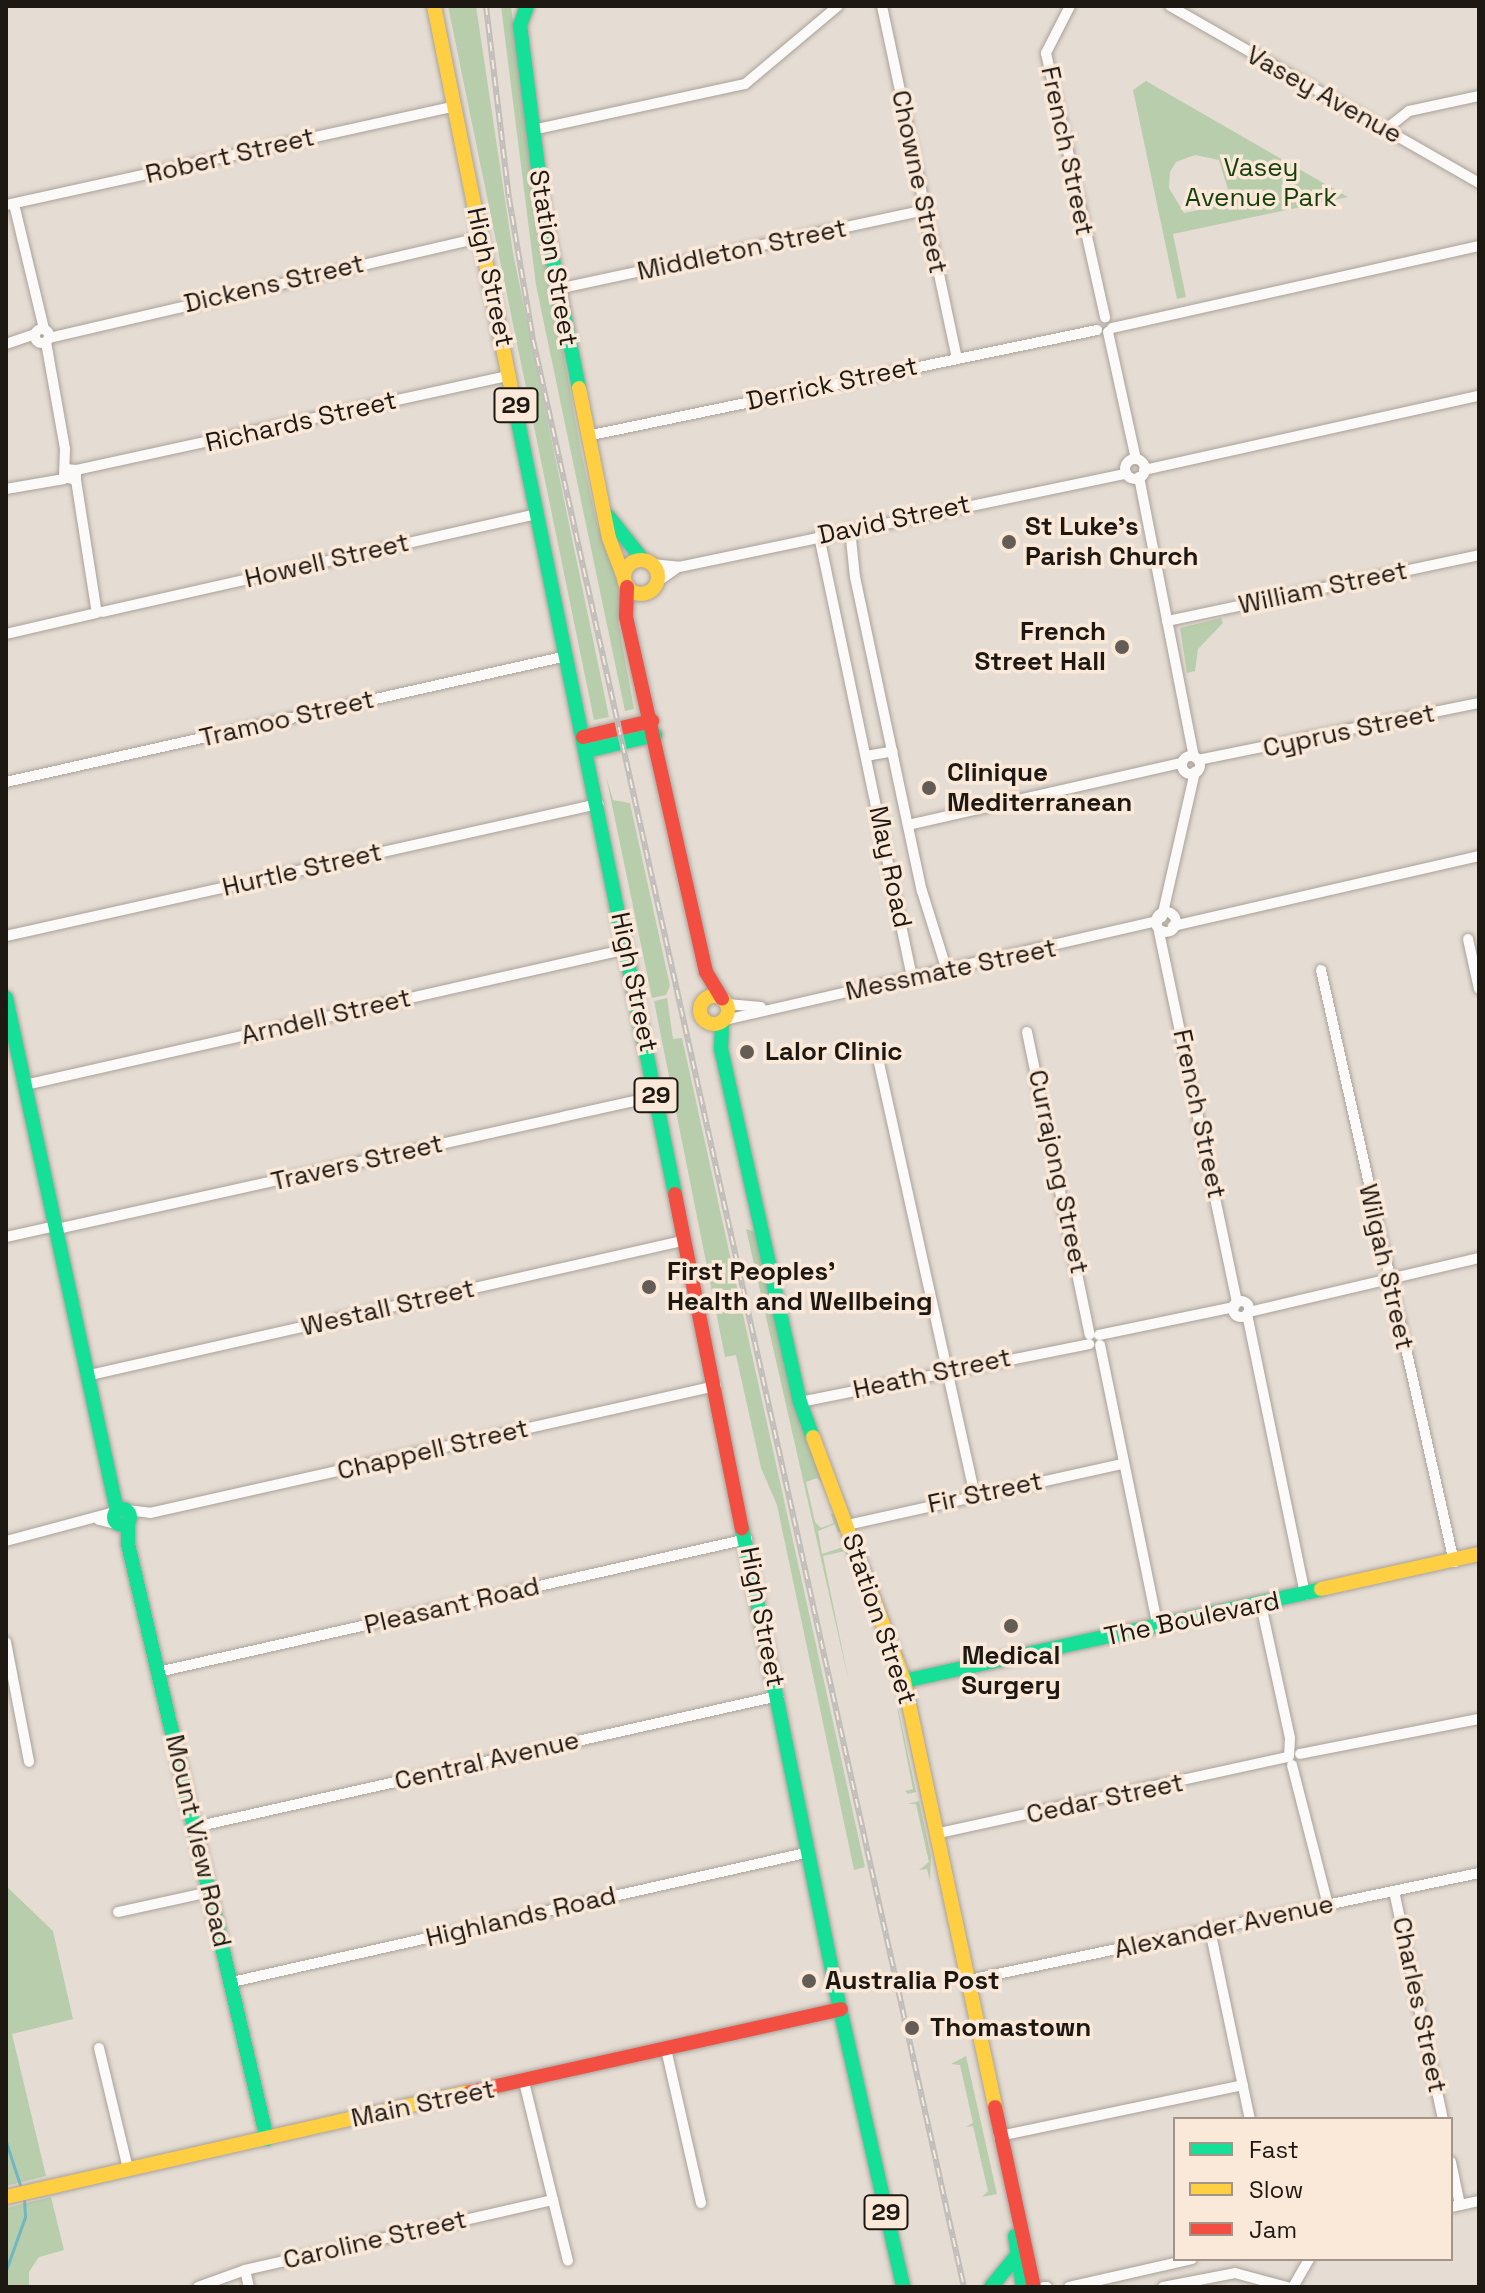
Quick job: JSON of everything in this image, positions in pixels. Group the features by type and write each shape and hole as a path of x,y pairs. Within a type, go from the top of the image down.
{"street":[{"name":"High Street","path":"434,6 841,2009 903,2287"},
{"name":"Station Street","path":"527,6 520,25 532,130 557,289 604,509 626,583 630,630 706,972 701,1012 721,1049 800,1402 904,1681 939,1833 999,2136 1034,2287"},
{"path":"532,130 745,84 838,6"},
{"name":"Chowne Street","path":"882,6 957,358"},
{"name":"French Street","path":"1070,6 1046,53 1189,733 1187,804 1169,888 1166,952 1305,1595"},
{"name":"Vasey Avenue","path":"1170,6 1479,183"},
{"path":"1386,129 1403,113 1479,96"},
{"name":"Robert Street","path":"10,204 455,106"},
{"path":"10,204 37,312 99,609"},
{"name":"Middleton Street","path":"557,289 926,210"},
{"name":"Dickens Street","path":"6,344 482,237"},
{"name":"Derrick Street","path":"587,436 1479,246"},
{"name":"Richards Street","path":"6,489 510,375"},
{"name":"David Street","path":"647,562 679,567 1479,396"},
{"name":"Station Street","path":"604,509 647,562"},
{"name":"Howell Street","path":"6,634 99,609 116,609 538,514"},
{"name":"May Road","path":"850,529 855,577 933,942 947,971"},
{"name":"May Road","path":"819,536 912,978"},
{"name":"William Street","path":"1167,621 1479,555"},
{"path":"630,630 645,593 657,582 647,562 631,563 626,583 645,593"},
{"name":"David Street","path":"657,582 679,567"},
{"name":"Tramoo Street","path":"6,782 567,656"},
{"name":"Cyprus Street","path":"908,825 1479,703"},
{"path":"585,744 653,728"},
{"path":"866,756 893,751"},
{"name":"Hurtle Street","path":"6,936 598,804"},
{"name":"Messmate Street","path":"723,1021 768,1008 1479,856"},
{"path":"1468,939 1479,989"},
{"name":"Arndell Street","path":"25,1085 627,949"},
{"name":"Wilgah Street","path":"1321,970 1454,1562"},
{"name":"Station Street","path":"706,972 724,1001 721,1049"},
{"name":"Mount View Road","path":"6,998 128,1544 267,2139"},
{"path":"704,1001 724,1001"},
{"name":"Messmate Street","path":"724,1001 768,1008"},
{"path":"706,1021 723,1021"},
{"name":"Currajong Street","path":"1027,1032 1158,1627"},
{"path":"879,1063 975,1495"},
{"name":"Travers Street","path":"6,1237 657,1096"},
{"name":"Westall Street","path":"90,1375 686,1240"},
{"name":"Heath Street","path":"800,1402 1479,1258"},
{"name":"Chappell Street","path":"122,1515 150,1513 716,1386"},
{"name":"Fir Street","path":"847,1525 1123,1464"},
{"path":"6,1541 122,1515"},
{"name":"Pleasant Road","path":"158,1672 747,1539"},
{"name":"The Boulevard","path":"904,1681 1261,1605 1479,1554"},
{"path":"1261,1605 1328,1905"},
{"path":"6,1642 29,1762"},
{"name":"Central Avenue","path":"195,1827 778,1696"},
{"name":"Cedar Street","path":"939,1833 1479,1719"},
{"name":"Highlands Road","path":"232,1982 810,1852"},
{"name":"Alexander Avenue","path":"969,1980 1479,1873"},
{"name":"Charles Street","path":"1394,1891 1443,2117"},
{"path":"118,1912 210,1892"},
{"path":"1210,1930 1250,2117"},
{"name":"Main Street","path":"8,2196 841,2009"},
{"path":"99,2048 128,2169"},
{"path":"666,2049 701,2203"},
{"path":"524,2082 568,2261"},
{"path":"999,2136 1243,2085"},
{"path":"1453,2184 1455,2206 1479,2201"},
{"name":"Station Street","path":"1012,2195 1023,2287"},
{"name":"Caroline Street","path":"198,2287 245,2270 553,2200"},
{"path":"991,2287 1018,2254"},
{"path":"1069,2287 1090,2278 1181,2261"},
{"path":"1163,2287 1251,2274 1290,2287 1304,2261"},
{"path":"245,2270 249,2287"}],"green space":[{"path":"448,6 476,6 513,253 609,717 594,720"},
{"path":"501,6 511,6 534,194 582,456 598,528 602,527 621,591 618,621 634,709 625,711 536,285"},
{"name":"Vasey Avenue Park","path":"1146,81 1348,197 1173,234 1186,297 1177,299 1133,90","holes":["1195,155 1219,160 1232,203 1184,213 1169,188 1170,172 1176,162"]},
{"path":"1221,618 1223,623 1198,649 1195,671 1187,673 1180,628"},
{"path":"606,776 613,800 630,803 670,986 666,995 652,998"},
{"path":"667,998 673,1039 682,1038 865,1867 854,1870 777,1505 761,1468 736,1355 725,1357 654,1001"},
{"path":"746,1229 755,1232 824,1484 817,1478 806,1482 815,1522 821,1528 834,1523 831,1514 836,1514 842,1530 838,1533 835,1524 818,1531 822,1554 843,1547 841,1539 846,1539 857,1568 853,1570 845,1551 823,1556 849,1682"},
{"path":"891,1676 916,1792 908,1794 905,1791 913,1789"},
{"path":"919,1801 931,1857 930,1881 927,1869 919,1870 929,1862 916,1804 908,1804"},
{"path":"6,1886 53,1931 73,2019 12,2034 46,2176 6,2186"},
{"path":"966,2056 997,2194 982,2197 988,2191 973,2126 966,2127 973,2123 960,2065 951,2064"},
{"path":"51,2197 64,2250 39,2257 29,2272 29,2287 6,2287 6,2208"}],"waterway":[{"path":"6,2142 21,2188"},
{"path":"6,2270 25,2217 24,2199"}],"railway":[{"path":"486,6 509,198 533,340 964,2287"}],"traffic: fast":[{"path":"527,6 520,25 544,216 579,388"},
{"path":"513,397 675,1194"},
{"path":"608,516 643,560"},
{"path":"586,751 655,735"},
{"path":"6,998 117,1511"},
{"path":"722,1022 721,1049 800,1402 813,1437"},
{"path":"119,1509 125,1509 130,1517 128,1523 119,1525 114,1520 114,1514 119,1509"},
{"path":"128,1523 128,1544 267,2139"},
{"path":"742,1528 836,1991 903,2287"},
{"path":"904,1681 1321,1589"},
{"path":"1015,2236 1023,2287"},
{"path":"991,2287 1018,2254"}],"traffic: slow":[{"path":"434,6 513,397"},
{"path":"579,388 609,538 624,578"},
{"path":"641,560 653,565 658,577 653,589 641,594 629,589 624,577 629,565 641,560"},
{"path":"714,996 724,1000 728,1010 724,1020 714,1024 704,1020 700,1010 704,1000 714,996"},
{"path":"813,1437 904,1681 995,2107"},
{"path":"1321,1589 1479,1554"},
{"path":"6,2197 470,2092"}],"traffic: jam":[{"path":"627,587 626,617 706,972 722,999"},
{"path":"583,737 652,721"},
{"path":"675,1194 742,1528"},
{"path":"470,2092 841,2009"},
{"path":"995,2107 1034,2287"}],"place":[{"name":"St Luke's Parish Church","path":"1009,542"},
{"name":"French Street Hall","path":"1122,647"},
{"name":"Clinique Mediterranean","path":"929,788"},
{"name":"Lalor Clinic","path":"747,1052"},
{"name":"First Peoples' Health and Wellbeing","path":"649,1287"},
{"name":"Medical Surgery","path":"1011,1626"},
{"name":"Australia Post","path":"809,1981"},
{"name":"Thomastown","path":"912,2028"}]}
